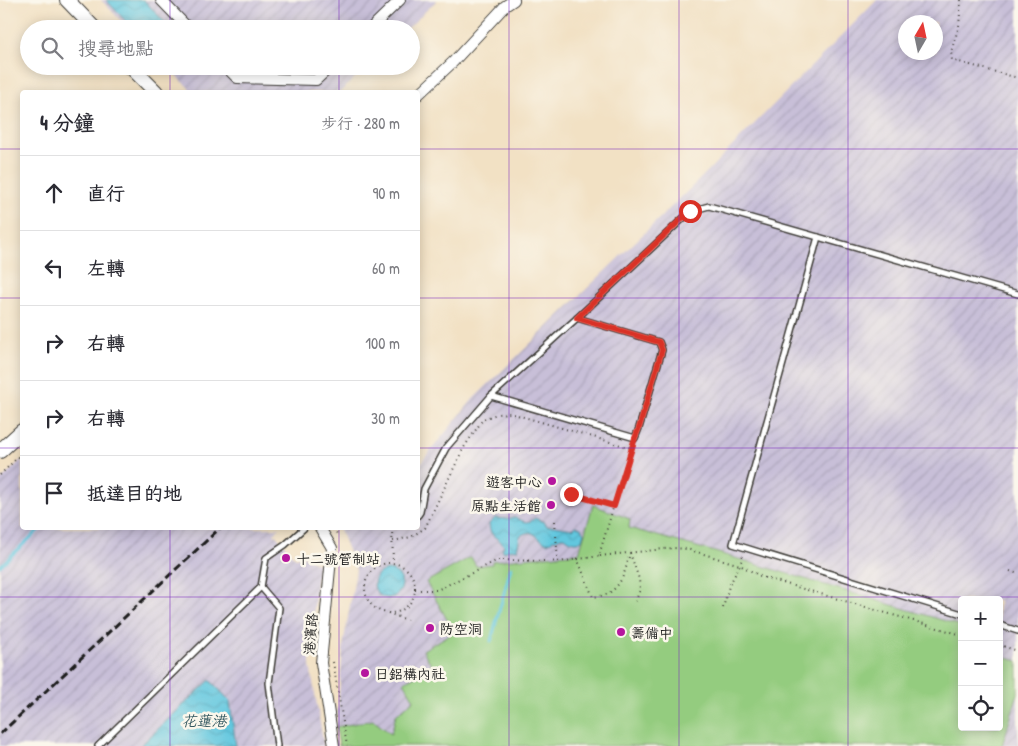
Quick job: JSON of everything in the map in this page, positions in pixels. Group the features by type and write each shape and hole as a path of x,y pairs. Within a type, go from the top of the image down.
{"main road":[{"path":"67,0 86,20"},
{"path":"139,75 154,90"},
{"path":"0,452 20,433"}],"street":[{"path":"161,0 180,20"},
{"path":"379,20 400,0"},
{"path":"420,93 453,62 505,6 514,0"},
{"path":"234,75 237,78 316,80 321,75"},
{"name":"港濱路","path":"321,530 332,548 321,663 334,746"}],"lane":[{"path":"420,512 424,489 446,448 491,396 690,211 709,206 1018,294"},
{"path":"818,237 732,544 958,613"},
{"path":"491,396 635,438 662,350 659,342 577,318"},
{"path":"420,492 424,489"},
{"path":"98,746 261,587 266,558 285,546 302,530"},
{"path":"261,587 279,608 269,683 277,746"},
{"path":"1003,626 1018,631"}],"path":[{"path":"961,0 959,26 951,52 952,60 1018,78"},
{"path":"393,541 411,537 424,528 464,449 483,419 497,414 510,414 632,448"},
{"path":"600,556 635,438"},
{"path":"0,475 20,455"},
{"path":"571,494 614,506"},
{"path":"555,521 558,562"},
{"path":"335,530 340,540"},
{"path":"392,530 393,563"},
{"path":"415,590 436,590 498,560 558,562 630,552 673,548 688,549 740,565 762,577 958,633"},
{"path":"723,608 729,586 740,565 745,548"},
{"path":"576,558 593,597 608,594 618,585 625,572 630,552"},
{"path":"630,552 639,579 640,590 634,605"},
{"path":"388,612 406,607 414,597 415,590 415,584 410,572 393,563 380,565 370,573 366,592 371,603 381,611 407,620"},
{"path":"1010,571 1018,574"},
{"path":"1003,646 1018,651"},
{"path":"333,661 348,746"}],"shaded area":[{"path":"101,0 437,0 416,20 120,20"},
{"path":"877,0 1018,0 1018,746 339,746 336,727 344,640 356,570 340,530 420,530 420,465 473,399 698,181"},
{"path":"176,75 358,75 342,90 191,90"},
{"path":"20,461 20,530 278,530 274,533 293,556 296,558 302,555 318,564 310,665 324,746 236,746 230,702 210,680 140,746 0,746 0,481"}],"green space":[{"path":"593,505 630,519 629,528 958,625 958,731 1003,731 1003,657 1018,661 1018,693 1002,746 339,746 336,727 373,720 391,734 396,715 414,700 404,682 432,667 423,650 454,632 426,582 471,557 476,566 492,564 492,561 579,553"}],"water":[{"path":"106,0 144,0 163,20 125,20"},
{"path":"515,517 527,522 535,518 544,522 547,526 573,529 576,526 581,528 584,533 582,540 573,542 565,537 561,537 547,543 534,534 528,533 520,536 517,550 510,549 504,552 502,549 504,546 492,535 489,524 495,518 506,519"},
{"path":"388,570 398,574 402,584 398,594 388,598 378,594 374,584 378,574"},
{"name":"花蓮港","path":"210,680 230,701 236,746 140,746"}],"waterway":[{"path":"0,566 39,530"},
{"path":"491,641 511,567"}],"railway":[{"path":"0,734 218,530"}],"place":[{"name":"遊客中心","path":"552,481"},
{"name":"原點生活館","path":"551,505"},
{"name":"十二號管制站","path":"286,558"},
{"name":"防空洞","path":"430,628"},
{"name":"籌備中","path":"621,632"},
{"name":"日鋁構內社","path":"365,673"}],"route":[{"path":"571,494 614,506 662,350 659,342 577,318 690,211"}]}
